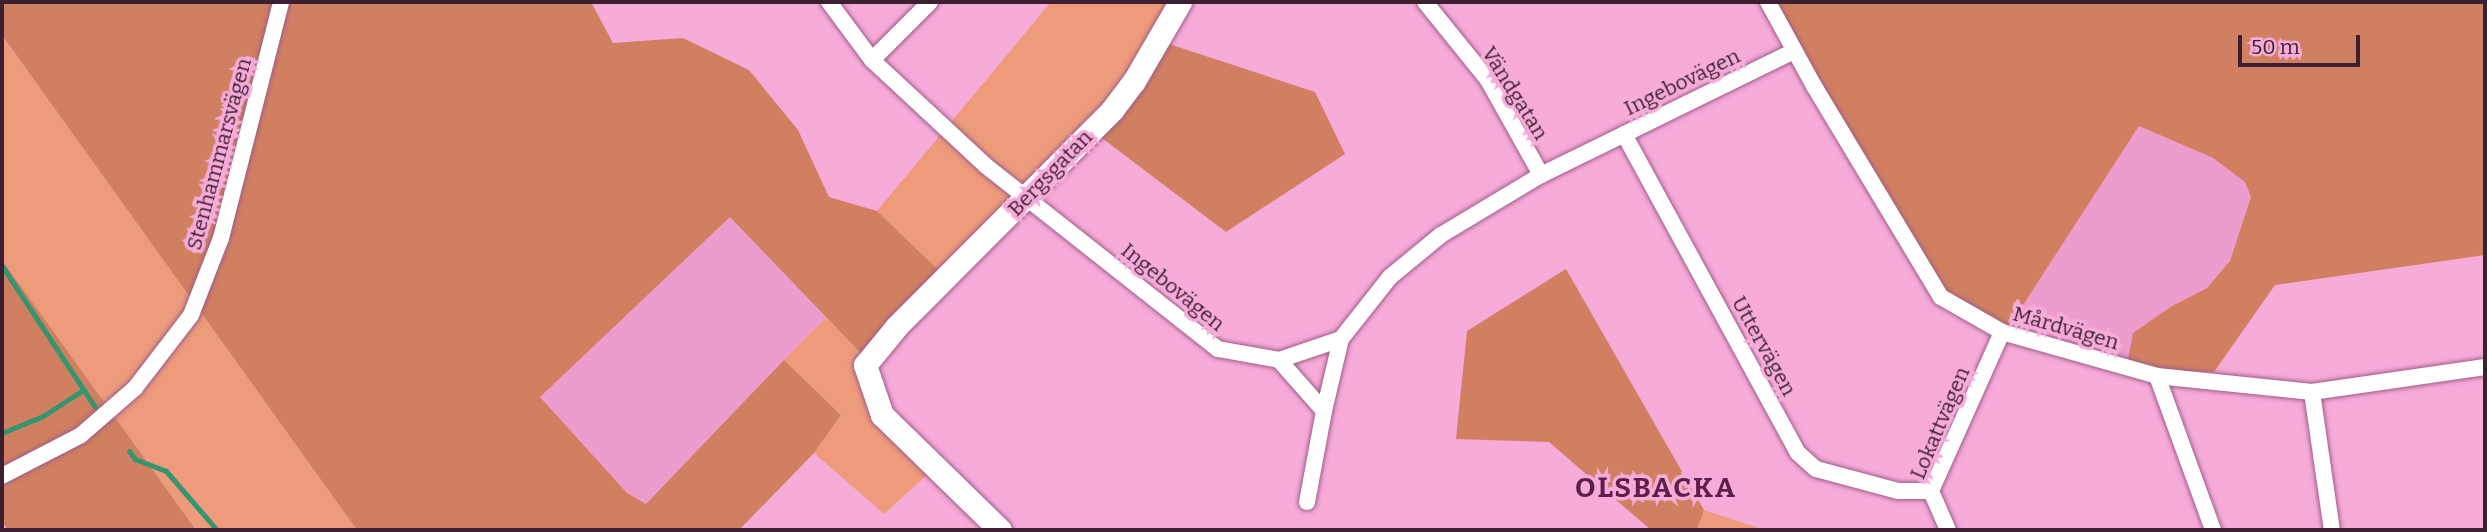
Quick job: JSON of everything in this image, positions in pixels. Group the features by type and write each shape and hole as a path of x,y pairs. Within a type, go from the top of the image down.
{"street":[{"name":"Stenhammarsvägen","path":"2,476 81,435 135,388 191,315 221,238 281,2"},
{"name":"Ingebovägen","path":"829,2 872,60 986,166 1218,349 1279,360 1341,339 1390,277 1441,235 1541,175 1794,51"},
{"path":"872,60 930,2"},
{"name":"Bergsgatan","path":"1000,530 882,415 865,365 897,326 1028,198 1112,110 1134,81 1180,2"},
{"name":"Vändgatan","path":"1425,2 1488,80 1541,175"},
{"name":"Mårdvägen","path":"1768,2 1794,51 1941,297 2002,332 2157,376 2312,392 2485,367"},
{"name":"Uttervägen","path":"1624,134 1798,453 1816,469 1898,491 1931,491"},
{"name":"Lokattvägen","path":"1948,530 1931,491 2002,332"},
{"path":"1307,502 1341,339"},
{"path":"1279,360 1324,411"},
{"path":"2157,376 2213,530"},
{"path":"2312,392 2332,530"}],"shaded area":[{"path":"2,2 591,2 613,43 683,38 749,70 798,130 829,197 877,211 953,284 876,369 730,217 540,397 627,493 646,504 784,360 841,415 814,453 739,530 357,530 2,35"},
{"path":"1051,2 1182,2 1134,81 953,284 877,211"},
{"path":"1768,2 2485,2 2485,255 2275,285 2214,372 2157,370 2127,365 2133,333 2172,306 2207,288 2230,261 2251,197 2245,182 2213,158 2139,126 2007,330 1941,297"},
{"path":"2,35 357,530 196,530 2,260"},
{"path":"1163,42 1315,92 1345,154 1226,232 1090,129"},
{"path":"2139,126 2213,158 2245,182 2251,197 2230,261 2207,288 2172,306 2127,365 2007,330"},
{"path":"731,216 826,317 646,504 627,493 539,397"},
{"path":"2,260 196,530 7,530 2,519"},
{"path":"1566,269 1704,510 1697,530 1651,530 1549,442 1456,439 1467,331"},
{"path":"826,317 876,369 887,410 940,463 884,514 814,453 841,415 784,360"},
{"path":"1704,510 1765,530 1697,530"}],"waterway":[{"path":"2,266 95,407"},
{"path":"2,433 43,416 83,390"},
{"path":"129,451 135,459 166,471 217,530"}],"district":[{"name":"OLSBACKA","path":"1656,488"}]}
